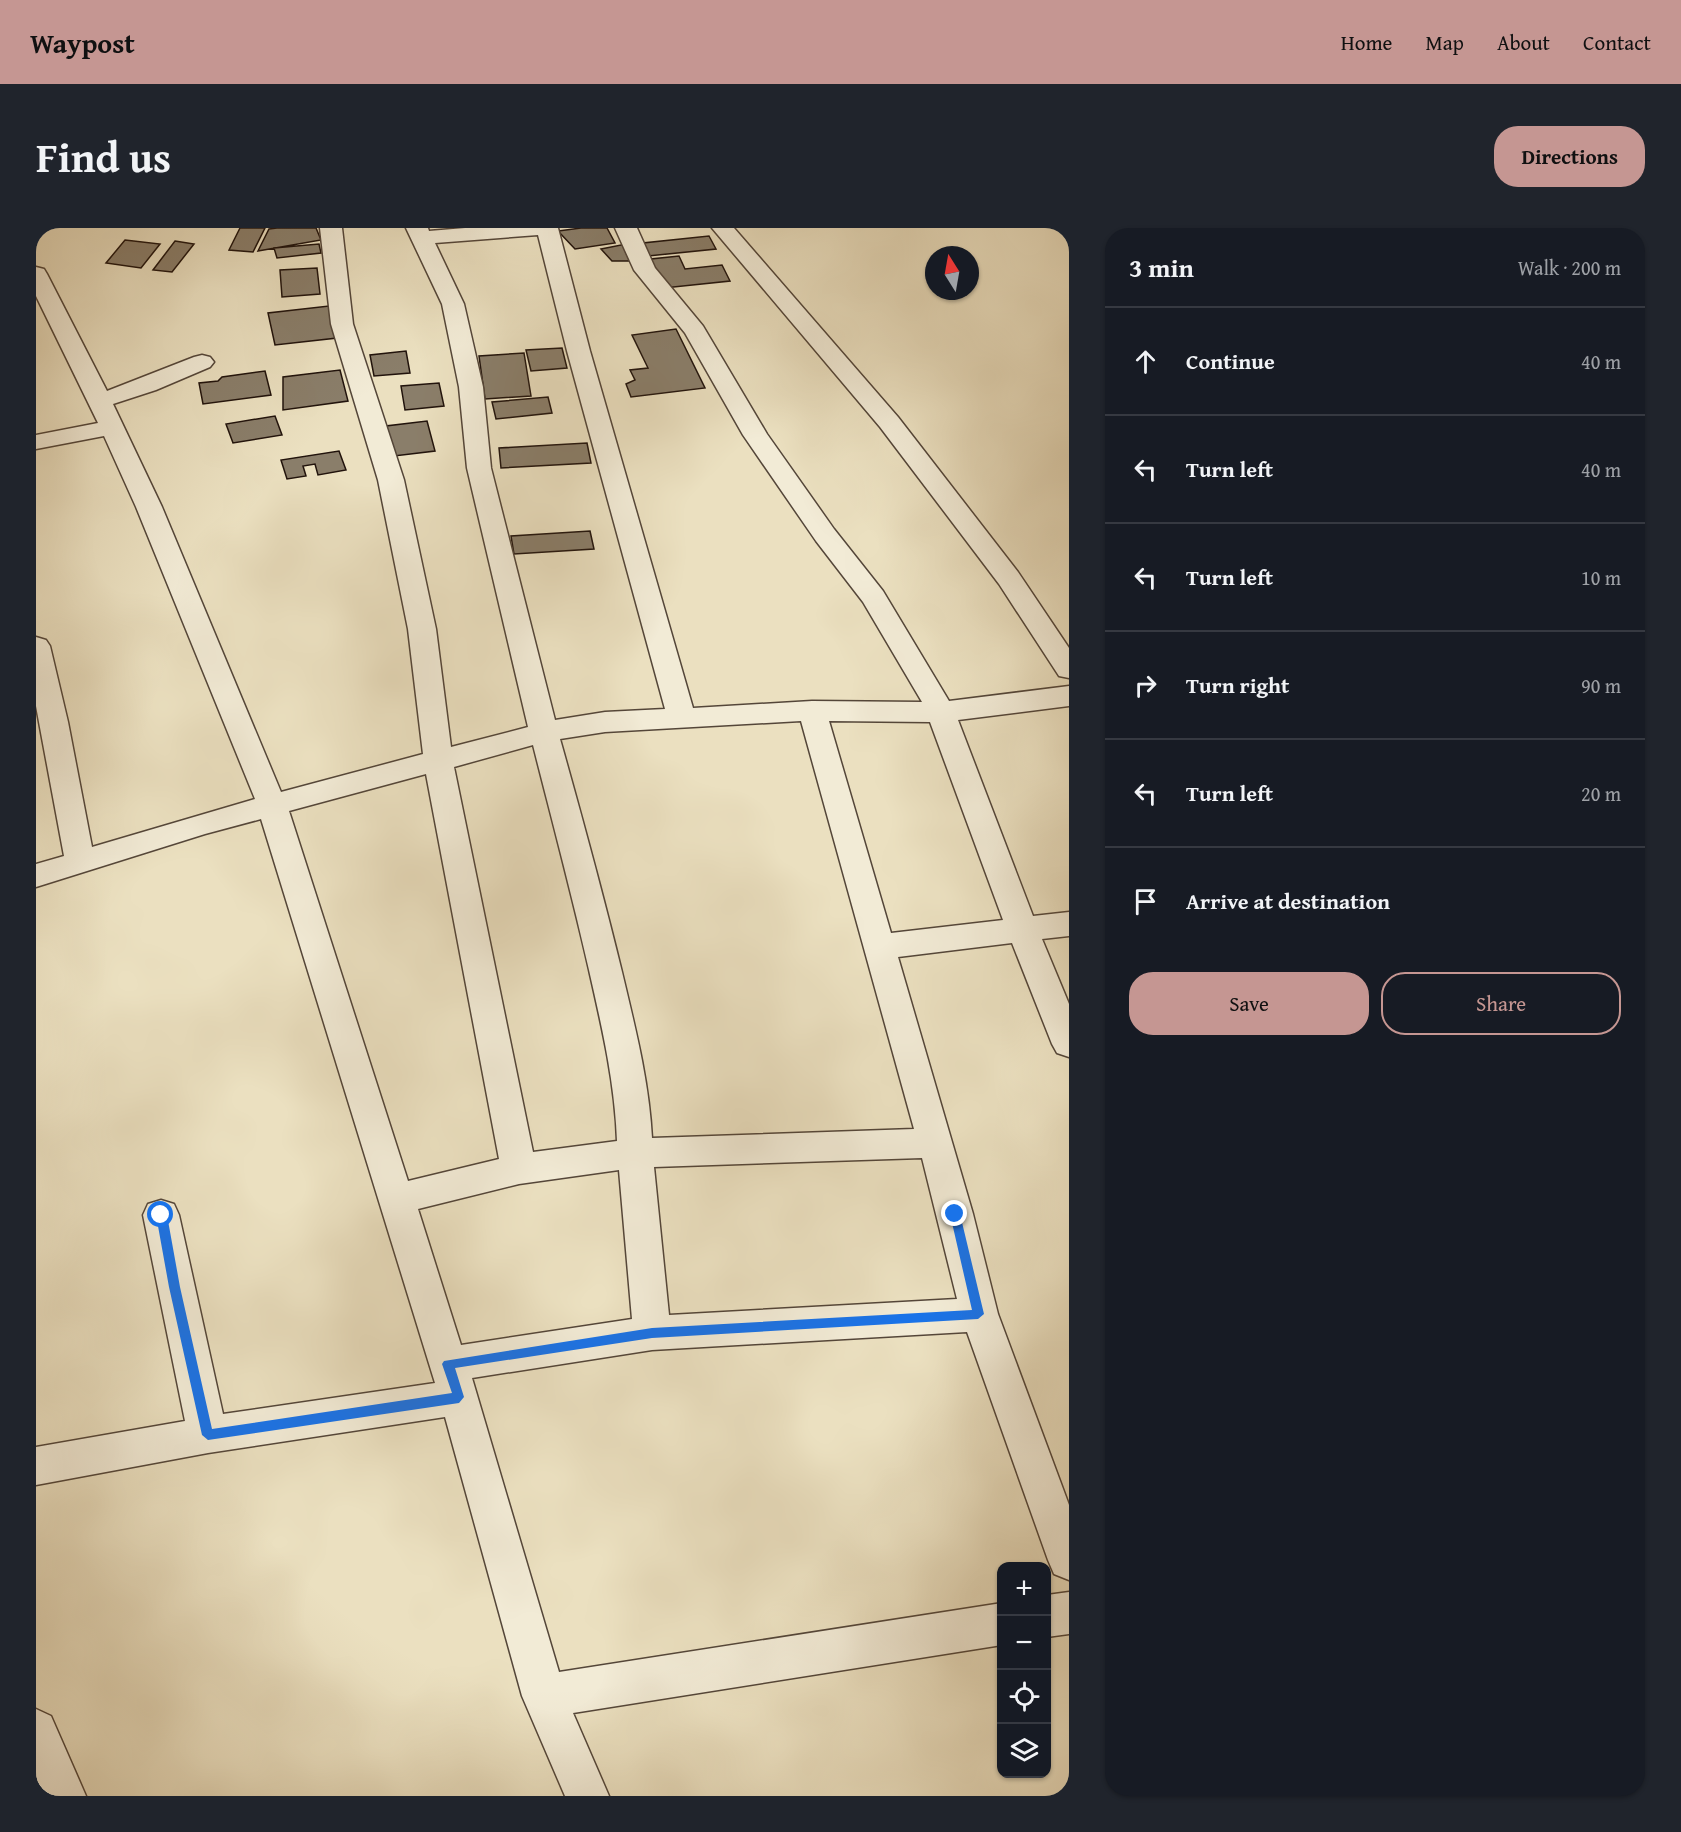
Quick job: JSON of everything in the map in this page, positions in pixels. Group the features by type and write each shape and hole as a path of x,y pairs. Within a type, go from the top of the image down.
{"street":[{"path":"331,228 342,324 391,480 422,629 438,761 472,942 519,1169"},
{"path":"652,1333 635,1153 633,1103 622,1042 587,893 527,670 479,468 471,387 453,304 420,233 544,228 659,625 682,718"},
{"path":"626,228 645,270 695,331 755,435 825,535 874,597 941,712 1069,1044"},
{"path":"723,228 889,422 1009,578 1069,669"},
{"path":"36,274 106,414 149,507 272,805 347,1037 453,1381 544,1696 587,1796"},
{"path":"36,442 106,414 148,385 202,362"},
{"path":"36,646 54,722 80,862"},
{"path":"36,876 201,824 545,732 605,722 812,711 941,712 1069,696"},
{"path":"812,711 955,1214 978,1314 1069,1560"},
{"path":"878,947 1069,924"},
{"path":"396,1199 519,1169 635,1153 935,1143"},
{"path":"161,1215 185,1339 208,1435"},
{"path":"36,1466 208,1435 453,1381 652,1333 978,1314"},
{"path":"1051,1615 1069,1613"},
{"path":"544,1696 997,1624"},
{"path":"36,1731 63,1796"}],"building":[{"path":"240,228 265,228 253,252 229,250"},
{"path":"316,228 321,240 258,251 269,229"},
{"path":"607,228 615,243 575,249 558,231"},
{"path":"709,236 716,249 648,256 643,243"},
{"path":"125,240 160,244 141,268 106,263"},
{"path":"175,241 194,244 172,272 153,270"},
{"path":"319,244 321,253 277,258 274,248"},
{"path":"626,244 632,261 612,261 601,249"},
{"path":"679,256 685,269 722,265 730,281 664,288 651,259"},
{"path":"317,268 320,294 282,297 280,270"},
{"path":"329,306 337,338 275,345 268,313"},
{"path":"676,329 705,388 631,397 626,384 635,380 630,370 648,368 632,335"},
{"path":"562,348 567,368 531,371 526,350"},
{"path":"406,351 410,373 374,376 370,355"},
{"path":"524,353 531,396 485,399 479,356"},
{"path":"340,370 348,401 283,410 283,377"},
{"path":"265,371 271,395 203,404 199,383"},
{"path":"439,383 444,406 405,410 401,386"},
{"path":"548,397 552,413 496,419 492,402"},
{"path":"275,416 282,435 233,443 226,424"},
{"path":"427,421 435,451 394,456 386,426"},
{"path":"587,443 591,463 501,468 499,448"},
{"path":"339,451 346,470 318,475 315,464 303,466 306,476 287,479 281,460"},
{"path":"590,531 594,549 514,554 511,536"}],"route":[{"path":"161,1215 174,1287 208,1435 459,1397 448,1364 593,1341 652,1333 978,1314 955,1214"}]}
